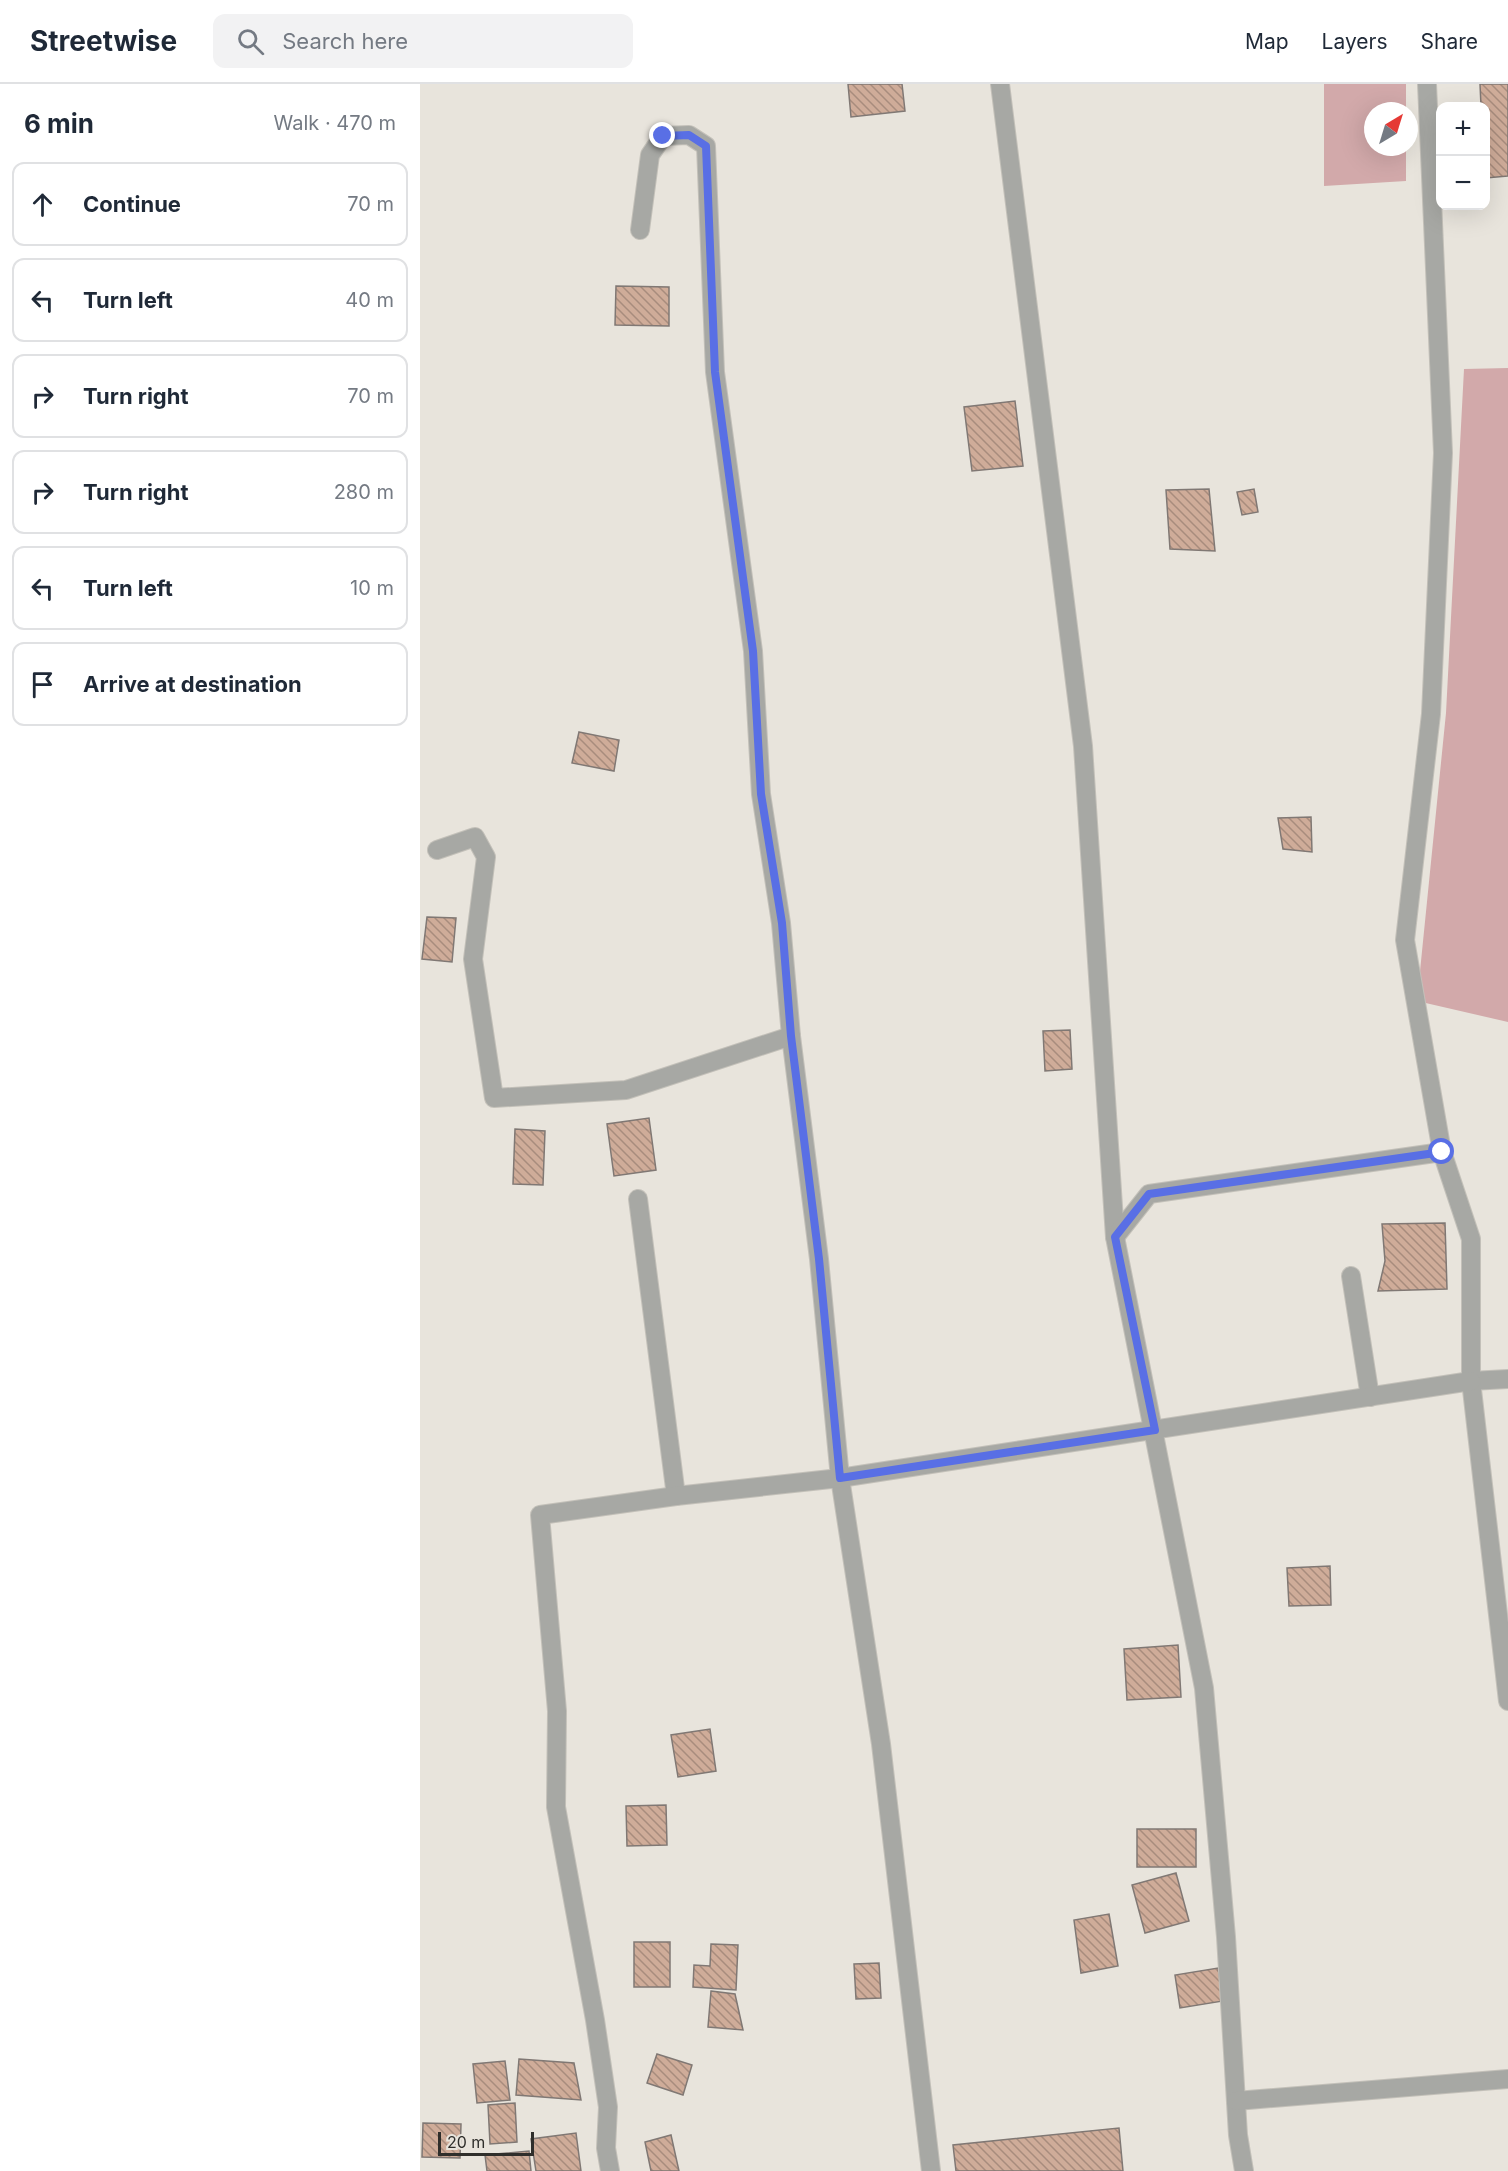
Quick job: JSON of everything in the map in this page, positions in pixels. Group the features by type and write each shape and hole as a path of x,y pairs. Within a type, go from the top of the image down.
{"street":[{"path":"999,84 1083,746 1115,1237 1155,1430 1204,1688 1225,1926 1238,2135 1244,2171"},
{"path":"1427,84 1443,453 1431,714 1405,940 1442,1152 1472,1239 1471,1381 1508,1701"},
{"path":"640,230 650,155 663,136 689,135 706,146 715,372 753,651 761,794 782,923 791,1036 819,1259 840,1478 881,1744 931,2171"},
{"path":"437,850 475,837 486,857 473,959 494,1098 626,1090 791,1036"},
{"path":"1115,1237 1149,1194 1442,1152"},
{"path":"638,1199 676,1496"},
{"path":"1351,1276 1370,1397"},
{"path":"610,2171 606,2148 608,2107 556,1808 556,1711 540,1515 676,1496 840,1478 1471,1381 1508,1379"},
{"path":"1236,2101 1508,2079"}],"shaded area":[{"path":"1324,84 1406,84 1406,102 1364,102 1364,156 1406,156 1406,181 1324,186"},
{"path":"1508,368 1508,1022 1417,1001 1446,713 1464,369"}],"building":[{"path":"848,84 902,84 905,111 851,117"},
{"path":"1480,84 1508,84 1508,176 1490,178 1490,102 1481,102"},
{"path":"616,286 669,287 669,326 615,325"},
{"path":"1015,401 1023,466 972,471 964,407"},
{"path":"1209,489 1215,551 1170,549 1166,490"},
{"path":"1254,489 1258,512 1242,515 1237,492"},
{"path":"579,732 619,740 614,771 572,763"},
{"path":"1311,817 1312,852 1283,849 1278,818"},
{"path":"427,917 456,918 452,962 422,959"},
{"path":"1070,1030 1072,1069 1045,1071 1043,1031"},
{"path":"649,1118 656,1170 614,1176 607,1124"},
{"path":"515,1129 545,1131 543,1185 513,1184"},
{"path":"1445,1223 1447,1289 1378,1291 1385,1261 1382,1224"},
{"path":"1330,1566 1331,1605 1289,1606 1287,1568"},
{"path":"1178,1645 1181,1697 1127,1700 1124,1649"},
{"path":"710,1729 716,1771 678,1777 671,1735"},
{"path":"666,1805 667,1845 627,1846 626,1806"},
{"path":"1137,1829 1196,1829 1196,1867 1137,1867"},
{"path":"1176,1873 1189,1921 1145,1933 1132,1885"},
{"path":"1109,1914 1118,1966 1081,1973 1074,1920"},
{"path":"634,1942 670,1942 670,1987 634,1987"},
{"path":"711,1944 738,1945 736,1990 693,1987 694,1965 710,1966"},
{"path":"879,1963 881,1998 856,1999 854,1964"},
{"path":"1218,1968 1223,2001 1180,2008 1175,1975"},
{"path":"711,1991 735,1994 743,2030 708,2027"},
{"path":"657,2054 692,2065 683,2095 647,2083"},
{"path":"519,2059 574,2063 581,2100 516,2095"},
{"path":"505,2061 510,2100 477,2103 473,2064"},
{"path":"515,2103 517,2142 490,2144 488,2105"},
{"path":"423,2123 461,2124 460,2158 422,2157"},
{"path":"1119,2128 1123,2171 956,2171 953,2145"},
{"path":"576,2133 581,2171 536,2171 531,2139"},
{"path":"671,2135 679,2171 651,2171 645,2142"},
{"path":"529,2151 531,2171 487,2171 485,2155"}],"route":[{"path":"663,136 689,135 706,146 715,372 753,651 761,794 773,856 782,923 791,1036 819,1259 840,1478 1155,1430 1115,1237 1149,1194 1442,1152"}]}
